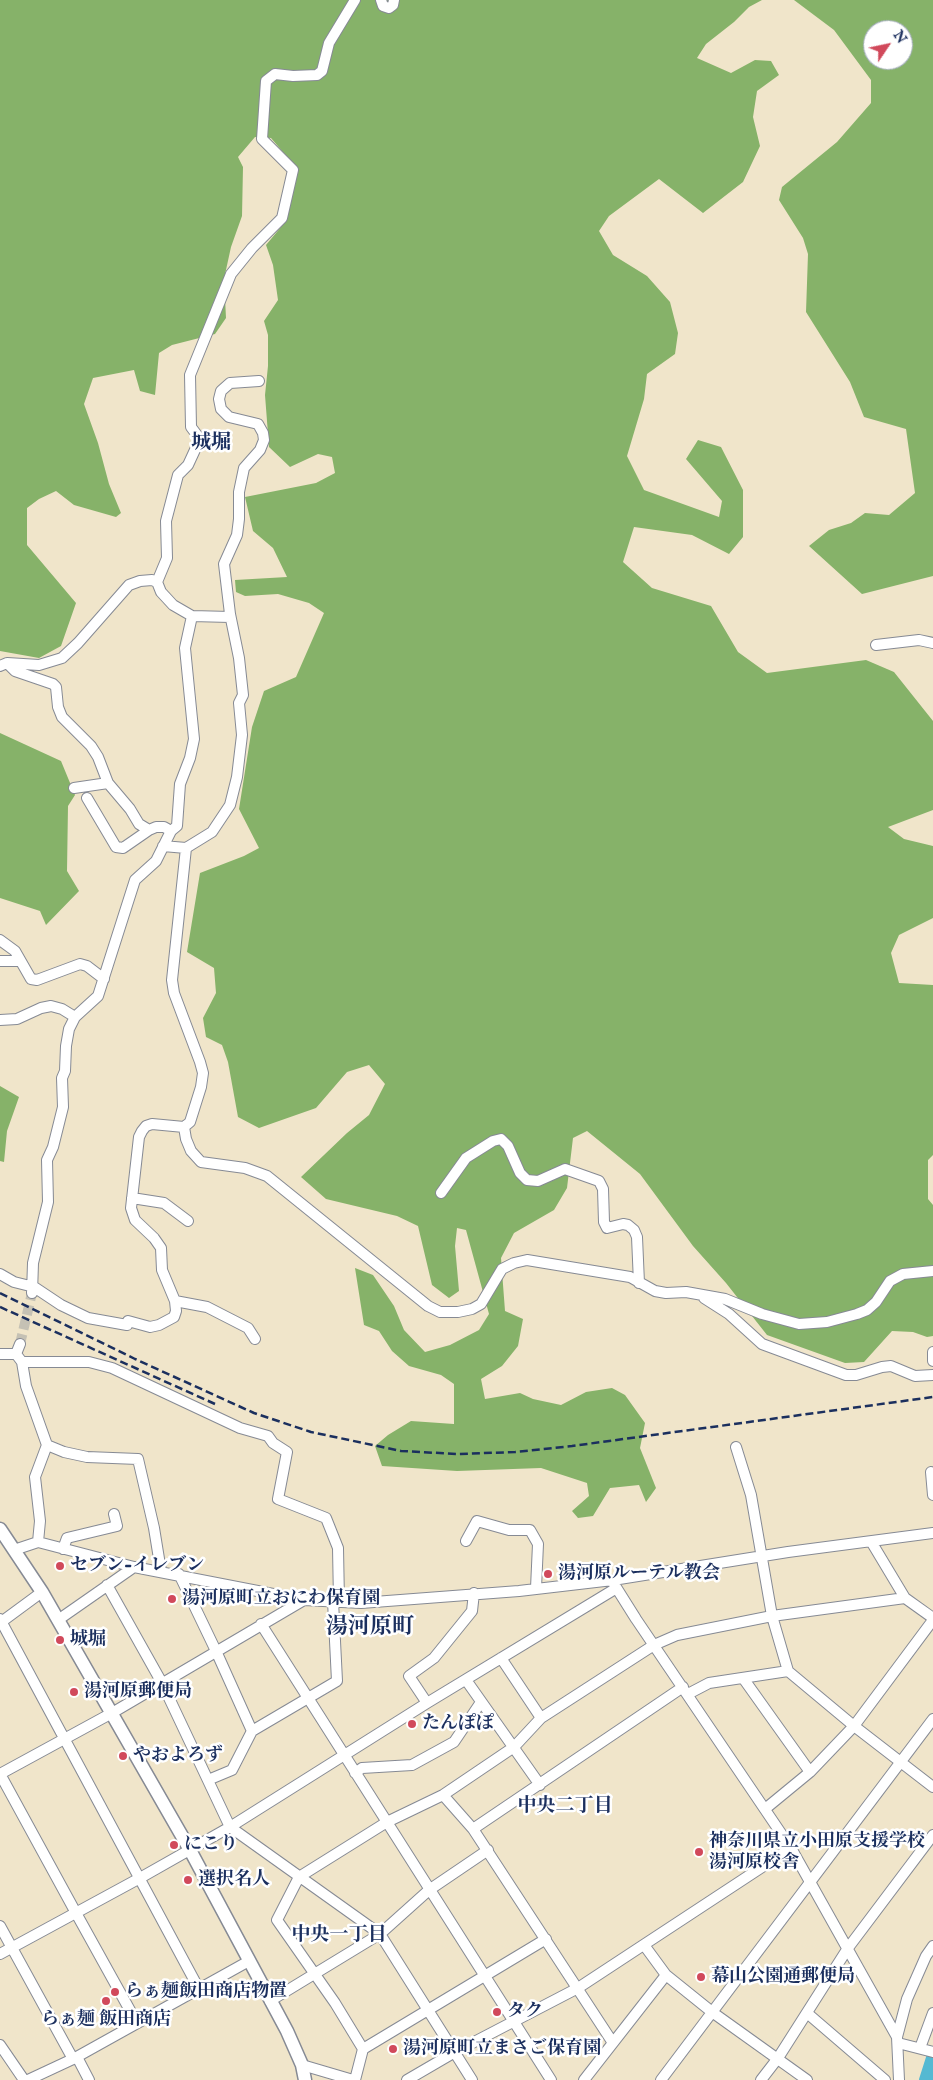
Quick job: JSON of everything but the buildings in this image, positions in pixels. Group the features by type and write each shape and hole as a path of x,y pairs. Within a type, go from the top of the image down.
{"main road":[{"path":"0,1529 42,1592 190,1850 270,2001 302,2065 305,2080"}],"street":[{"path":"157,582 167,558 166,521 178,475 188,465 200,439 191,427 190,375 231,274 252,248 282,218 292,176 293,170 262,139 266,81 275,74 293,76 317,74 322,71 329,43 355,0"},
{"path":"381,0 383,6 389,8 393,5 394,0"},
{"path":"163,846 186,848 212,832 230,805 237,777 242,735 239,703 243,695 239,658 230,617 224,564 237,535 239,492 244,468 260,450 264,440 263,433 258,424 229,417 221,409 219,399 221,391 230,383 259,381"},
{"path":"3,665 39,665 62,658 69,653 129,585 140,581 152,580 157,582 161,592 173,605 192,616 230,617"},
{"path":"33,1290 33,1263 48,1202 47,1160 53,1147 63,1107 62,1078 65,1071 69,1029 75,1017 98,996 135,880 156,861 171,831 177,826 180,784 190,758 194,739 185,648 192,616"},
{"path":"876,645 919,640 933,643"},
{"path":"3,665 53,684 56,687 58,707 62,717 91,746 98,756 108,783 130,809 139,824 149,830"},
{"path":"74,788 108,783"},
{"path":"87,798 116,847 122,848 156,827 164,827 171,831"},
{"path":"116,1318 150,1327 159,1325 174,1317 176,1311 175,1301 162,1270 161,1248 132,1214 132,1198 138,1137 142,1131 152,1124 184,1127 190,1122 197,1104 203,1073 174,993 172,980 186,848"},
{"path":"0,940 15,951 31,979 37,980 80,964 87,966 104,979"},
{"path":"0,961 20,960"},
{"path":"0,1020 17,1019 41,1008 51,1006 62,1009 75,1017"},
{"path":"184,1127 191,1151 202,1162 245,1168 268,1176 428,1306 440,1312 458,1312 472,1309 480,1304 502,1269 522,1261 630,1278 655,1291 666,1293 686,1292 726,1299 785,1321 799,1324 827,1322 867,1310 876,1302 890,1281 903,1274 933,1271"},
{"path":"441,1193 466,1158 493,1141 501,1139 508,1146 520,1173 527,1180 538,1181 566,1169 599,1181 603,1189 604,1222 607,1228 623,1224 628,1225 634,1230 637,1237 639,1283"},
{"path":"132,1198 164,1203 188,1221"},
{"path":"0,1274 88,1318 127,1326 128,1321"},
{"path":"698,1294 729,1314 762,1344 846,1375 856,1376 882,1367 891,1366 915,1376 933,1375"},
{"path":"175,1301 207,1307 248,1328 255,1339"},
{"path":"20,1344 19,1358 26,1386 47,1445 35,1477 40,1521 38,1542"},
{"path":"933,1352 933,1361"},
{"path":"0,1354 19,1358 90,1362 112,1368 240,1428 268,1436 273,1443 287,1452 278,1499 326,1518 338,1548 336,1601 337,1681 252,1731 232,1770 208,1780"},
{"path":"47,1445 64,1452 87,1457 138,1458 154,1528 161,1571"},
{"path":"736,1447 751,1495 772,1616 788,1671 933,1788"},
{"path":"931,1472 933,1495"},
{"path":"62,1549 66,1538 117,1526 114,1514"},
{"path":"466,1540 477,1521 509,1530 530,1530 538,1544 536,1588"},
{"path":"14,1550 38,1542 134,1566 304,1600 361,1603 536,1588 614,1584 838,1545 872,1543 933,1533"},
{"path":"765,1809 810,1772 854,1726 933,1619 905,1598 872,1543"},
{"path":"58,1620 134,1566"},
{"path":"179,1574 252,1731"},
{"path":"614,1584 791,1848 848,1948 897,2040 926,2050 933,2013"},
{"path":"0,1954 140,1878 230,1826 343,1754 501,1658 614,1584"},
{"path":"107,1585 162,1683 230,1826 380,1934 472,2080"},
{"path":"42,1592 1,1621 199,1989"},
{"path":"427,1703 409,1676 434,1658 472,1611 474,1593"},
{"path":"363,2049 277,1920 299,1877 387,1822 443,1795 514,1747 541,1718 654,1645 677,1634 772,1616 905,1598"},
{"path":"137,2023 0,1774 65,1740 304,1600"},
{"path":"261,1624 551,2080"},
{"path":"501,1658 541,1718"},
{"path":"473,1829 685,1691 709,1683 788,1671"},
{"path":"743,1678 810,1772"},
{"path":"466,1680 540,1785"},
{"path":"355,1773 362,1768 412,1765 454,1742 481,1702"},
{"path":"661,2080 810,1880 902,1763 933,1719"},
{"path":"443,1795 473,1829 488,1850 613,2043"},
{"path":"761,2080 778,2058 848,1948 933,1835"},
{"path":"407,2080 455,2052 578,1988 791,1848"},
{"path":"270,2001 380,1934 429,1890 488,1850"},
{"path":"0,1926 89,2080"},
{"path":"302,2065 354,2080 363,2049 546,1939"},
{"path":"644,1945 666,1975 712,2012 807,2080"},
{"path":"899,2080 897,2040 907,1999 926,1956 933,1946"},
{"path":"28,2080 75,2058 249,1961"},
{"path":"584,2080 666,1975"},
{"path":"807,2013 885,2080"},
{"path":"0,2045 24,2080"}],"green space":[{"path":"0,0 762,0 749,7 734,22 706,44 697,58 731,73 755,60 771,61 779,75 757,91 753,117 760,146 743,182 703,213 659,179 609,216 599,231 613,255 647,276 670,302 678,333 675,354 647,374 644,399 627,456 644,490 719,517 722,501 686,459 698,440 721,447 743,490 743,537 729,554 692,535 634,527 623,562 652,588 711,606 738,652 767,673 866,660 894,672 933,721 933,810 888,827 904,839 933,846 933,918 899,935 891,953 899,983 933,985 933,1155 928,1160 928,1199 933,1205 933,1336 927,1337 913,1332 892,1331 864,1362 845,1363 767,1335 726,1283 693,1246 640,1174 587,1131 573,1138 567,1188 554,1210 514,1233 501,1258 505,1311 523,1319 518,1346 502,1366 481,1379 485,1399 520,1393 533,1399 561,1405 586,1392 612,1388 625,1395 645,1423 640,1448 656,1488 646,1502 639,1485 610,1488 593,1516 578,1518 572,1511 589,1496 587,1483 541,1468 457,1471 382,1466 375,1446 388,1435 411,1421 454,1424 454,1384 441,1375 409,1366 392,1351 379,1331 364,1325 355,1268 373,1275 394,1306 404,1330 425,1352 450,1345 479,1330 489,1314 466,1230 457,1228 455,1246 459,1291 449,1298 432,1285 418,1226 397,1216 326,1199 301,1177 347,1133 369,1115 385,1084 369,1065 347,1072 316,1108 259,1128 238,1117 228,1062 222,1045 206,1037 203,1018 216,993 214,968 187,952 200,873 244,856 259,848 239,809 252,727 264,691 296,677 324,613 309,603 278,594 245,596 236,592 235,580 287,577 273,548 253,531 245,497 316,483 335,473 332,457 318,454 290,467 269,447 265,395 268,366 268,335 264,321 278,300 273,265 266,245 281,227 291,197 294,165 271,138 255,137 238,157 243,167 242,216 231,247 224,279 226,318 215,334 172,345 159,353 155,395 140,391 134,370 93,378 84,404 98,443 109,484 121,513 116,517 74,505 56,491 39,499 27,508 27,545 76,603 61,646 39,658 0,651"},
{"path":"794,0 933,0 933,576 862,594 809,546 829,530 851,523 865,513 889,515 915,493 906,429 864,417 850,382 806,312 808,254 803,238 779,200 782,187 837,142 871,103 871,80 864,70 913,70 913,20 863,20 863,69 834,30"},
{"path":"0,733 61,761 75,795 68,806 67,871 79,891 46,925 40,911 0,898"},
{"path":"0,1086 19,1097 7,1131 4,1162 0,1161"}],"waterway":[{"path":"926,2080 933,2058"}],"tunnel":[{"path":"20,1344 32,1293"}],"railway":[{"path":"0,1293 135,1359 254,1413 311,1432 401,1451 458,1454 515,1452 933,1397"},
{"path":"0,1307 215,1404"}],"place":[{"name":"セブン-イレブン","path":"60,1566"},
{"name":"湯河原ルーテル教会","path":"548,1574"},
{"name":"湯河原町立おにわ保育園","path":"172,1599"},
{"name":"城堀","path":"60,1640"},
{"name":"湯河原郵便局","path":"74,1692"},
{"name":"たんぽぽ","path":"412,1724"},
{"name":"やおよろず","path":"123,1756"},
{"name":"にこり","path":"174,1845"},
{"name":"神奈川県立小田原支援学校 湯河原校舎","path":"699,1852"},
{"name":"選択名人","path":"188,1880"},
{"name":"幕山公園通郵便局","path":"701,1977"},
{"name":"らぁ麺飯田商店物置","path":"115,1992"},
{"name":"らぁ麺 飯田商店","path":"106,2001"},
{"name":"タク","path":"497,2012"},
{"name":"湯河原町立まさご保育園","path":"393,2049"}],"district":[{"name":"城堀","path":"211,444"},
{"name":"湯河原町","path":"370,1628"},
{"name":"中央二丁目","path":"565,1807"},
{"name":"中央一丁目","path":"339,1936"}]}
